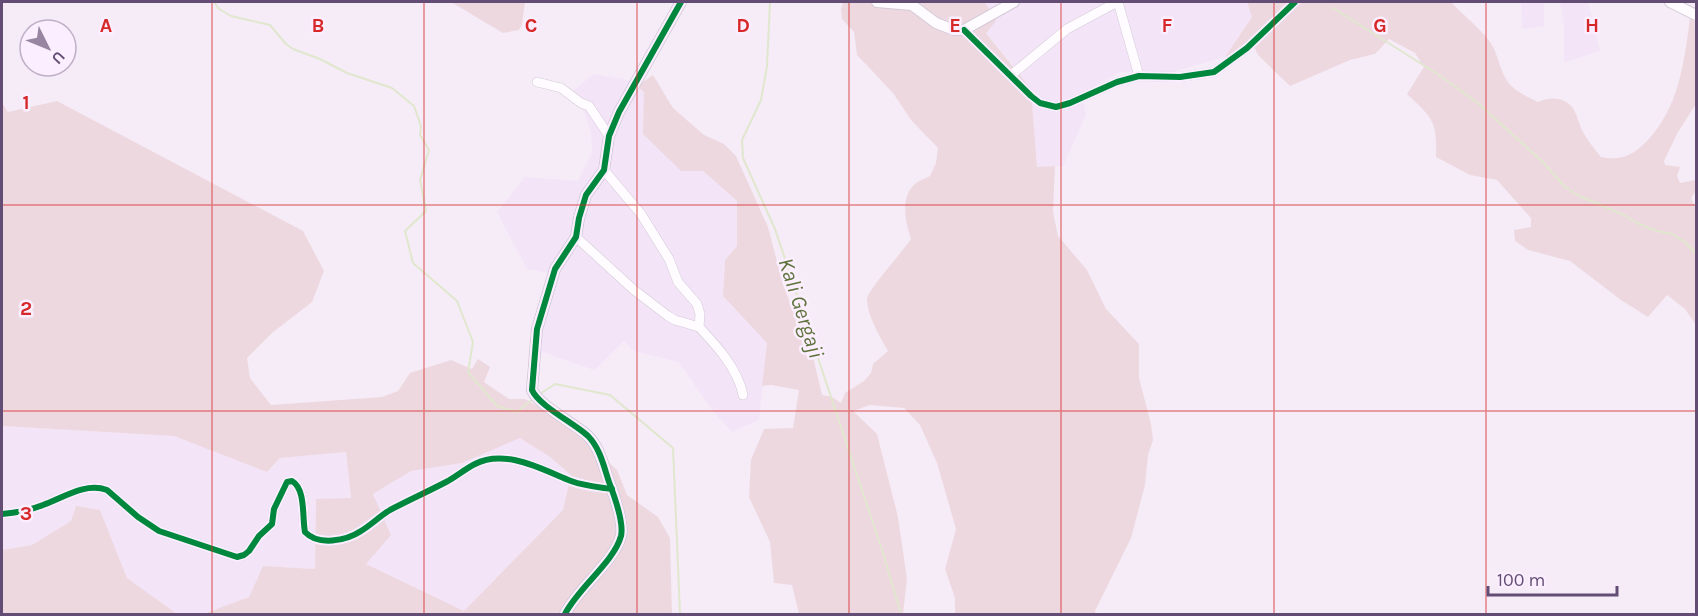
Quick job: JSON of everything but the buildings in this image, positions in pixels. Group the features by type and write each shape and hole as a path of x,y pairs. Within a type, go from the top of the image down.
{"street":[{"path":"566,615 572,601 616,548 621,534 612,489 597,448 589,437 537,397 532,380 537,328 555,269 576,237 586,195 604,170 609,136 619,112 681,2"},
{"path":"877,2 912,5 942,26 954,30 964,30 1014,2"},
{"path":"1010,76 1067,29 1117,2 1139,76"},
{"path":"964,30 1040,103 1056,107 1117,82 1139,76 1180,77 1214,72 1247,48 1295,2"},
{"path":"1670,2 1696,15"},
{"path":"537,82 561,88 589,106 609,136"},
{"path":"604,170 641,214 669,260 678,282 697,304 700,314 699,327"},
{"path":"576,237 634,290 668,316 699,327 727,360 743,395"},
{"path":"2,514 41,506 81,490 102,488 146,524 159,531 237,557 249,551 259,536 272,524 274,509 287,482 292,481 297,484 301,494 305,532 313,538 329,540 360,532 396,507 451,479 476,463 492,459 518,462 545,469 585,485 612,489"}],"shaded area":[{"path":"451,2 525,2 522,24 519,30 503,33"},
{"path":"843,2 985,2 996,21 986,33 1031,89 1037,167 1055,166 1053,212 1058,236 1087,270 1106,309 1139,344 1139,378 1153,440 1148,455 1145,485 1131,538 1095,611 1096,614 955,614 955,598 945,569 956,529 937,463 920,425 904,408 870,405 853,411 877,434 898,517 907,579 903,614 799,614 792,585 774,583 770,542 749,497 751,460 764,429 793,428 799,390 771,385 762,386 767,343 723,296 725,260 737,246 737,201 703,171 681,171 643,134 644,92 637,86 653,75 673,108 704,135 724,144 736,156 768,227 783,285 814,361 822,395 832,397 841,403 845,393 864,381 871,373 873,364 888,351 872,319 867,299 911,239 906,219 906,198 915,184 930,176 936,163 938,148 911,120 893,93 857,55 854,32 842,19"},
{"path":"985,2 1247,2 1252,17 1225,57 1172,72 1120,72 1082,93 1086,115 1063,166 1037,167 1031,89 986,32 996,21"},
{"path":"1247,2 1451,2 1490,42 1506,79 1513,87 1538,102 1559,99 1568,103 1591,144 1601,157 1608,158 1620,158 1631,154 1657,129 1673,100 1678,84 1690,18 1696,22 1696,104 1678,132 1664,161 1665,165 1680,167 1677,176 1680,183 1696,180 1696,191 1691,198 1696,208 1696,325 1685,309 1667,295 1648,317 1621,300 1570,261 1528,250 1515,241 1514,230 1531,227 1531,218 1497,180 1470,175 1436,157 1436,135 1432,121 1407,94 1424,67 1415,53 1389,39 1375,54 1350,60 1290,86 1258,55 1254,47 1225,57 1252,17"},
{"path":"1521,2 1544,2 1544,26 1522,29"},
{"path":"1560,2 1588,2 1600,51 1564,62 1564,24"},
{"path":"594,74 632,81 644,92 703,171 737,202 737,246 725,260 723,296 767,343 759,420 732,432 712,410 679,362 634,351 624,341 594,370 531,348 550,273 527,269 497,212 525,177 578,181 592,152 591,132 584,111 567,94"},
{"path":"57,101 303,231 324,271 312,302 272,333 247,358 250,378 271,405 382,397 398,391 410,373 451,360 472,369 478,359 490,367 484,382 509,399 525,399 548,412 578,434 617,470 627,495 658,517 670,538 672,614 203,614 249,597 263,566 315,569 316,499 351,498 346,452 280,458 267,472 174,436 2,426 2,103 8,112","holes":["520,438 550,457 571,475 563,510 464,611 366,564 391,535 373,494 411,471 462,463"]},
{"path":"2,426 174,436 267,472 280,458 346,452 351,499 316,499 315,569 263,566 249,597 203,614 177,614 127,578 100,510 71,521 32,545 2,550"},
{"path":"520,438 550,457 571,475 563,510 464,611 366,564 390,535 373,494 411,471 462,463"},
{"path":"76,506 100,510 127,578 177,614 2,614 2,550 32,545 71,521"}],"waterway":[{"path":"214,2 219,9 231,16 270,25 293,49 320,59 347,73 392,88 414,106 421,126 420,135 429,150 420,180 426,211 405,231 413,263 457,301 473,342 468,372 497,406 517,412 533,399"},
{"name":"Kali Gergaji","path":"770,2 767,66 761,100 742,140 743,158 775,229 883,553 901,614"},
{"path":"1333,8 1439,75 1479,104 1543,162 1564,186 1577,195 1637,223 1672,234 1685,242 1696,254"},
{"path":"540,394 555,384 610,395 673,448 680,614"}],"cycle path":[{"path":"565,614 578,594 611,556 622,530 616,501 599,452 592,441 542,402 532,390 537,329 555,269 576,237 586,195 604,170 609,136 619,112 681,2"},
{"path":"964,30 1031,96 1040,103 1056,107 1117,82 1139,76 1180,77 1214,72 1247,48 1295,2"},
{"path":"2,514 33,508 82,489 99,488 107,490 138,517 159,531 237,557 249,551 259,536 272,524 274,509 287,482 292,481 300,490 305,532 324,540 340,539 355,534 390,510 448,481 475,464 487,460 499,458 524,462 576,483 612,489"}]}
